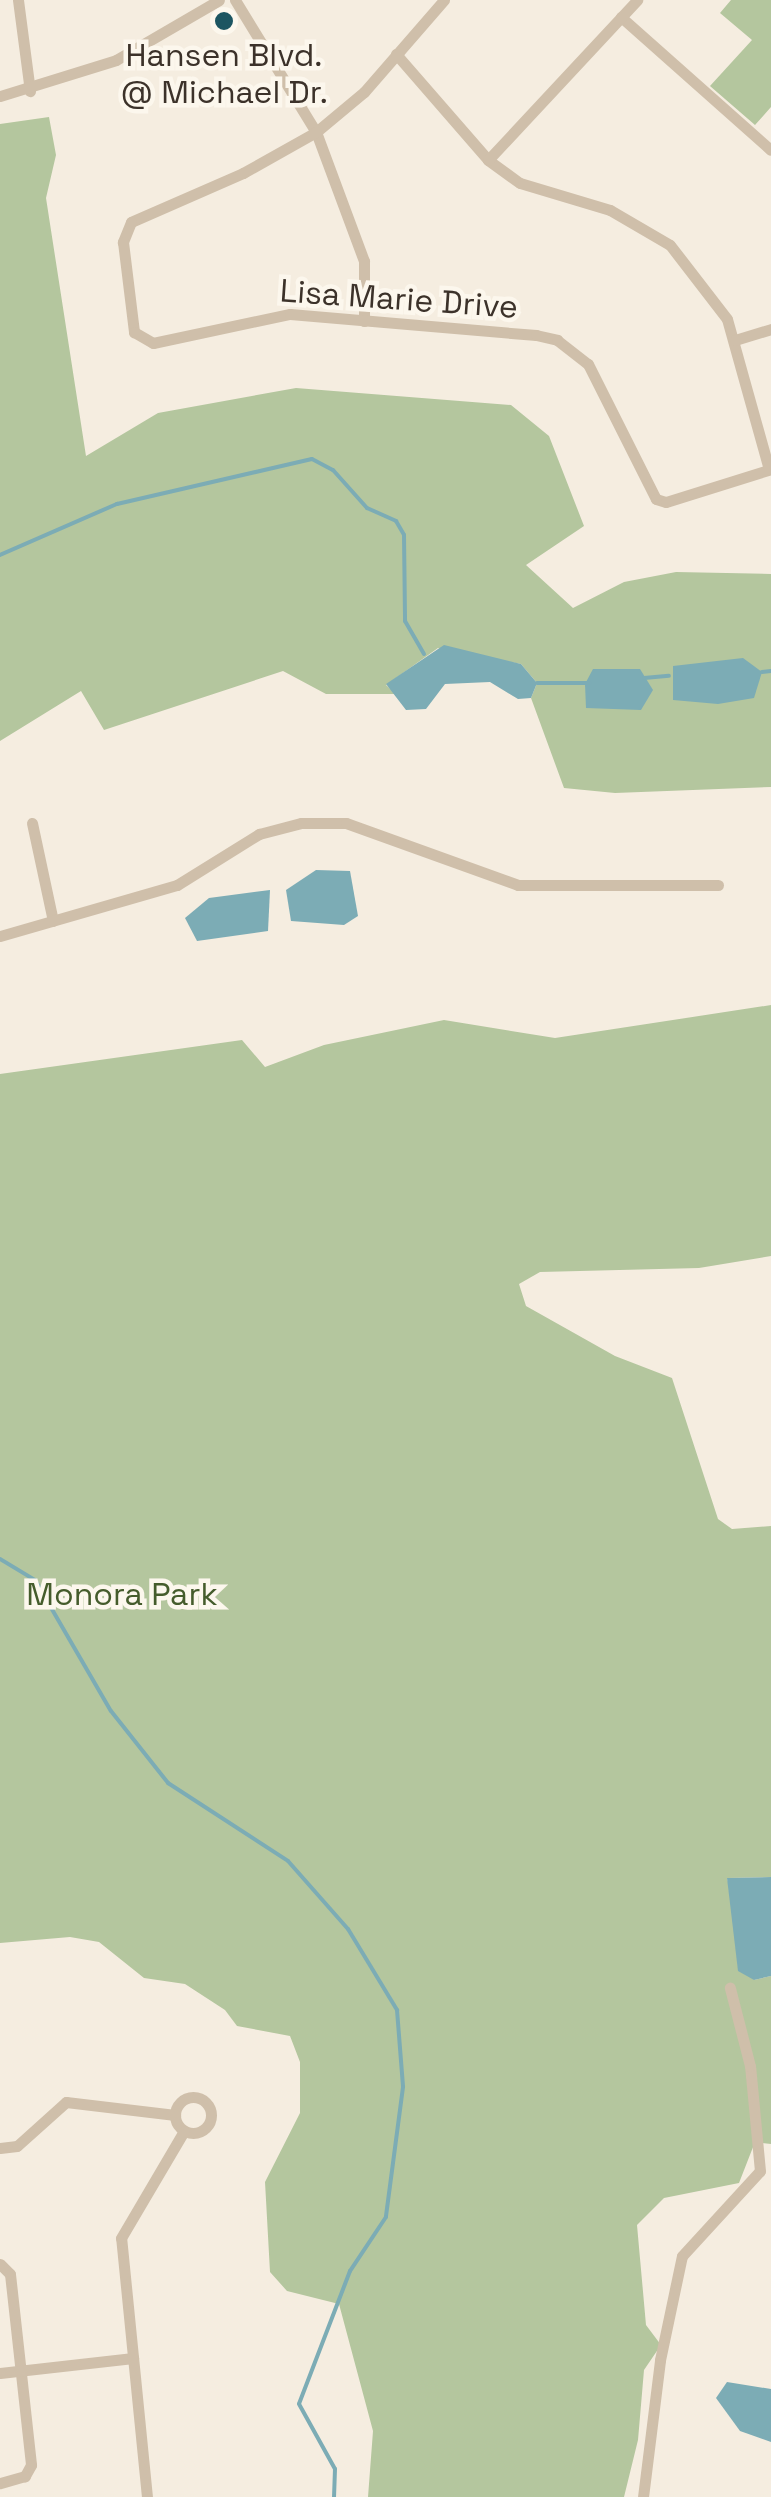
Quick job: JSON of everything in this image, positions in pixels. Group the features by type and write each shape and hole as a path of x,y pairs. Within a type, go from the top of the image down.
{"street":[{"path":"18,0 30,91"},
{"path":"0,96 30,91 116,60 219,0"},
{"path":"235,0 316,132 364,261 364,321"},
{"name":"Lisa Marie Drive","path":"444,0 396,54 316,132 131,222 123,242 134,332 152,343 290,314 536,335 578,352 612,404 646,487 661,501 770,469"},
{"path":"488,160 637,0"},
{"path":"621,17 771,150"},
{"path":"396,54 488,160 520,183 610,210 670,246 716,300 735,340 770,469"},
{"path":"735,340 771,328"},
{"path":"32,823 53,921"},
{"path":"0,936 178,885 259,834 301,823 346,823 518,885 718,885"},
{"path":"644,2497 660,2360 682,2256 760,2171 750,2066 730,1988"},
{"path":"147,2497 122,2232 184,2131 207,2127 208,2105 187,2097 174,2115"},
{"path":"0,2148 17,2146 66,2102 174,2115"},
{"path":"174,2115 184,2131"},
{"path":"0,2264 10,2274 30,2466 25,2476 0,2483"},
{"path":"0,2374 133,2358"}],"green space":[{"path":"731,0 771,0 771,107 755,125 710,86 752,40 720,13"},
{"path":"49,117 56,155 46,198 86,456 158,413 296,388 511,405 549,436 584,526 526,565 573,608 624,582 676,572 771,574 771,787 615,793 564,788 531,698 537,683 521,664 438,648 386,685 396,694 326,694 283,671 104,730 81,691 0,741 0,124"},
{"name":"Monora Park","path":"771,1005 771,1256 699,1268 540,1272 519,1284 526,1306 615,1356 672,1378 718,1519 732,1529 771,1526 771,1877 727,1878 754,1980 771,1976 771,2144 755,2142 739,2183 664,2198 637,2225 646,2325 661,2345 644,2370 638,2440 624,2497 368,2497 373,2431 339,2304 287,2291 270,2272 265,2182 300,2113 300,2062 290,2036 237,2026 225,2010 185,1984 144,1978 99,1942 70,1937 0,1943 0,1074 242,1040 265,1067 324,1045 444,1020 555,1038"}],"water":[{"path":"444,645 521,664 537,683 531,698 518,699 490,682 445,684 426,709 406,710 386,684"},
{"path":"743,658 762,672 754,698 718,704 673,700 673,666"},
{"path":"593,669 640,669 653,690 641,710 586,708 585,684"},
{"path":"316,870 350,871 358,916 344,925 291,921 286,890"},
{"path":"270,890 268,931 197,941 185,918 209,898"},
{"path":"771,1877 771,1976 754,1980 738,1971 727,1878"},
{"path":"727,2382 771,2389 771,2442 740,2431 716,2398"}],"waterway":[{"path":"0,555 117,504 312,459 333,470 367,508 396,521 404,535 405,621 424,654"},
{"path":"762,672 771,671"},
{"path":"644,678 669,676"},
{"path":"537,683 590,683"},
{"path":"0,1559 35,1580 111,1711 168,1783 288,1861 348,1929 397,2010 403,2087 386,2217 350,2271 299,2404 335,2469 334,2497"}],"place":[{"name":"Hansen Blvd. @ Michael Dr.","path":"224,21"}]}
